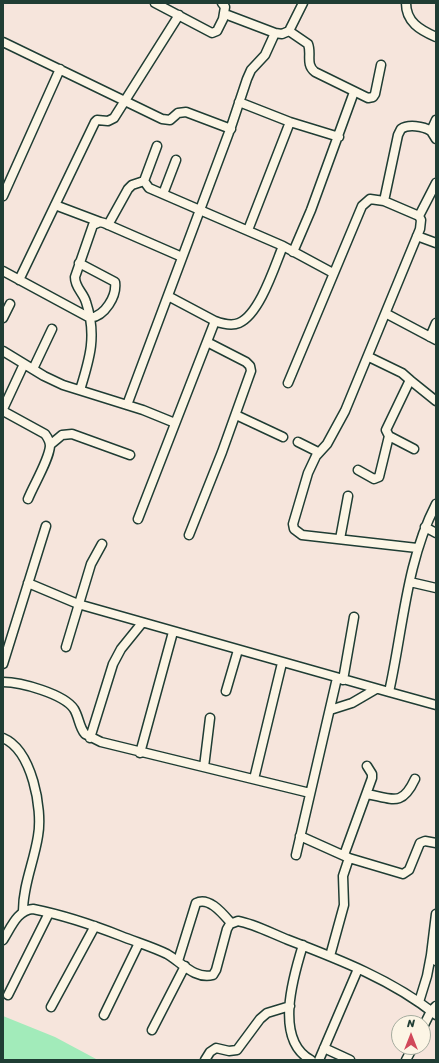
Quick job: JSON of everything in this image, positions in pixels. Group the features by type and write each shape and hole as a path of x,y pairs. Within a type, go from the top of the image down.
{"street":[{"path":"156,3 214,33 218,31 225,14 225,7 222,3"},
{"path":"225,14 275,33 285,33 289,31 303,3"},
{"path":"406,3 406,12 414,25 436,37"},
{"path":"19,280 95,122 97,120 108,121 114,118 179,15"},
{"path":"289,31 308,44 308,60 311,69 368,98 373,97 381,65"},
{"path":"127,405 231,129 251,70 265,55 275,33"},
{"path":"3,42 165,120 170,120 178,112 182,112 231,129"},
{"path":"3,196 60,69"},
{"path":"293,252 339,137 354,92"},
{"path":"239,102 290,122 339,137"},
{"path":"431,131 436,120"},
{"path":"248,230 290,122"},
{"path":"384,201 398,135 401,129 408,126 423,128 431,131 436,139"},
{"path":"104,224 128,188 144,181 157,146"},
{"path":"163,194 176,160"},
{"path":"144,181 149,188 283,246 333,273"},
{"path":"416,554 340,539 302,535 294,529 293,519 304,483 318,452 325,447 333,435 369,357 417,236 421,220 419,216 436,183"},
{"path":"288,383 362,206 370,199 384,201 419,216"},
{"path":"55,205 182,257"},
{"path":"80,390 92,345 90,318 86,301 76,284 75,277 90,230 96,222 104,224"},
{"path":"417,236 436,243"},
{"path":"168,296 223,324 240,322 253,312 283,246"},
{"path":"3,271 90,318 101,314 105,310 115,290 115,282 80,263"},
{"path":"3,318 10,304"},
{"path":"386,314 433,339 436,323"},
{"path":"138,519 215,321"},
{"path":"33,369 52,329"},
{"path":"189,535 250,377 250,366 246,362 207,342"},
{"path":"3,351 63,385 176,422"},
{"path":"369,357 402,373 436,401"},
{"path":"24,364 3,410 45,434 50,445 48,454 28,499"},
{"path":"410,380 386,427 386,432 389,436 414,449"},
{"path":"236,415 283,437"},
{"path":"50,445 62,435 72,434 130,455"},
{"path":"358,470 374,479 379,477 389,436"},
{"path":"298,442 318,452"},
{"path":"340,539 348,496"},
{"path":"388,692 416,554 425,527 436,504"},
{"path":"3,664 46,526"},
{"path":"425,527 436,533"},
{"path":"66,647 93,559 102,544"},
{"path":"410,582 436,588"},
{"path":"28,583 78,604 282,663 436,705"},
{"path":"296,855 330,710 340,679 354,617"},
{"path":"90,738 113,664 121,649 142,623"},
{"path":"140,753 173,632"},
{"path":"226,691 238,650"},
{"path":"254,779 282,663"},
{"path":"3,682 37,689 58,695 67,700 74,709 82,731 90,738 140,753 310,793"},
{"path":"330,710 352,703 376,689"},
{"path":"204,767 210,718"},
{"path":"3,738 24,756 29,764 39,815 38,836 25,885 23,911 3,940"},
{"path":"330,956 344,905 343,876 346,856 367,794 372,774 367,766"},
{"path":"367,794 398,799 406,795 415,779"},
{"path":"300,836 346,856 390,872 403,874 409,870 420,843 425,841 436,843"},
{"path":"178,961 196,903 203,901 208,902 231,923"},
{"path":"23,911 33,909 95,926 139,943 178,961 202,976 213,975 227,928 231,923 241,922 330,956 386,983 434,1011"},
{"path":"8,995 49,913"},
{"path":"418,1002 433,958 436,914"},
{"path":"51,1007 95,926"},
{"path":"104,1015 139,943"},
{"path":"303,945 293,980 290,1006 294,1043 297,1050 311,1060"},
{"path":"152,1030 185,966"},
{"path":"319,1060 358,969"},
{"path":"205,1060 210,1052 216,1048 229,1051 237,1050 260,1019 267,1013 290,1006"},
{"path":"324,1048 350,1060"}],"green space":[{"path":"3,1016 55,1037 98,1060 3,1060"}]}
